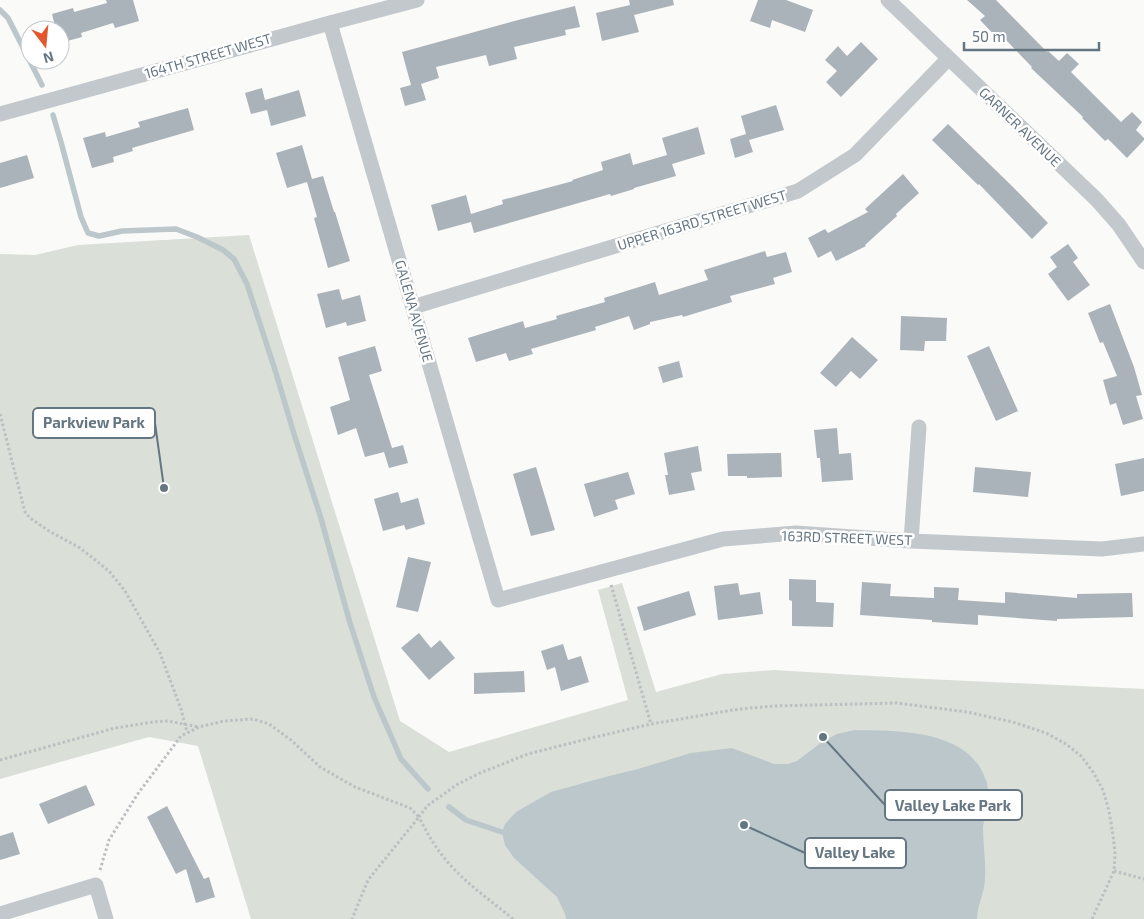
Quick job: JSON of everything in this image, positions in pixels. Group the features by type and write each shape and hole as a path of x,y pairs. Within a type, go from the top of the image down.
{"street":[{"name":"164TH STREET WEST","path":"0,114 417,0"},
{"name":"GARNER AVENUE","path":"888,0 1097,200 1119,225 1144,262"},
{"name":"GALENA AVENUE","path":"330,23 498,600"},
{"name":"UPPER 163RD STREET WEST","path":"413,307 798,191 854,155 948,59"},
{"path":"912,541 919,427"},
{"name":"163RD STREET WEST","path":"498,600 723,539 796,533 912,541 1102,549 1144,544"},
{"path":"0,914 96,885 106,919"}],"path":[{"path":"0,414 25,512 30,518 49,531 80,548 109,571 126,591 160,653 181,709 187,732"},
{"path":"607,570 651,724"},
{"path":"352,919 368,880 427,806 458,784 480,773 528,754 592,738 651,724 739,709 765,706 897,703 967,712 1013,722 1046,733 1066,744 1081,756 1103,790 1109,810 1115,853 1114,871 1092,919"},
{"path":"96,885 109,840 137,795 181,736 199,727 224,721 253,719 269,724 291,740 320,767 355,788 410,808 419,817 428,836 446,861 471,885 513,919"},
{"path":"0,760 116,728 168,721 199,727"},
{"path":"1114,871 1144,879"}],"shaded area":[{"path":"249,235 400,721 449,752 628,700 598,590 622,583 656,692 722,674 774,670 1144,689 1144,919 251,919 198,746 149,737 0,779 0,254 35,255 78,245"},
{"path":"855,730 908,732 944,740 960,748 973,759 983,773 988,791 987,814 983,828 985,883 977,919 566,919 557,897 514,858 505,845 502,832 505,824 516,812 551,792 691,753 732,748 774,764 788,764 797,761 822,742 837,734"}],"building":[{"path":"106,0 133,0 139,21 115,28 113,23 81,33 82,37 70,40 70,20 54,20 52,14 73,8 74,12 107,3"},
{"path":"629,0 673,0 674,5 634,15 639,32 602,41 596,13 630,5"},
{"path":"758,0 786,0 813,10 805,32 772,20 770,28 750,21"},
{"path":"967,0 996,0 1047,52 1059,61 1067,53 1079,64 1071,72 1121,122 1132,112 1142,122 1136,130 1144,140 1127,158 1108,139 1105,141 1083,117 1031,68 1006,40 1002,43 980,20 985,16"},
{"path":"575,6 580,27 565,30 566,35 514,47 517,59 489,66 486,55 436,67 439,78 421,84 426,100 405,106 400,88 411,85 402,52"},
{"path":"861,42 878,59 841,97 826,82 837,71 825,60 838,46 847,56"},
{"path":"262,88 265,100 299,90 306,116 271,126 267,110 251,114 245,93"},
{"path":"776,105 784,130 749,140 753,152 735,158 730,139 746,134 741,116"},
{"path":"188,108 194,130 132,148 133,151 113,157 114,162 92,168 83,138 105,132 106,137 140,127 138,122"},
{"path":"948,124 1048,223 1032,239 979,184 932,140"},
{"path":"698,127 705,154 672,164 676,176 611,196 610,194 474,233 471,222 438,231 431,205 466,195 471,214 503,204 502,200 573,181 603,170 601,162 630,153 633,165 667,155 662,138"},
{"path":"302,145 312,179 323,176 350,261 328,268 314,218 317,217 307,182 287,188 276,153"},
{"path":"27,155 34,178 0,188 0,163"},
{"path":"903,174 919,193 896,214 897,216 866,246 836,261 831,251 818,258 808,238 825,229 828,233 868,212 865,209"},
{"path":"1068,244 1078,258 1073,262 1090,285 1068,301 1048,274 1057,267 1050,257"},
{"path":"765,251 767,257 786,252 792,272 773,278 775,284 730,296 732,302 683,317 682,315 650,322 650,324 634,330 629,316 595,327 596,330 531,349 533,354 509,361 506,353 476,362 468,338 523,321 525,328 557,319 556,316 605,302 604,298 655,282 659,295 708,280 704,270"},
{"path":"339,289 342,300 360,295 366,321 347,326 346,322 326,328 317,294"},
{"path":"1110,304 1134,367 1142,395 1136,396 1143,419 1123,425 1116,403 1110,405 1103,380 1117,376 1103,342 1100,343 1088,313"},
{"path":"901,316 947,318 946,341 925,341 924,351 900,350"},
{"path":"852,337 878,360 860,379 851,371 836,387 820,373"},
{"path":"375,346 382,371 369,375 392,448 403,445 408,463 389,468 384,452 365,457 356,428 338,435 330,407 350,400 338,357"},
{"path":"989,346 1018,411 996,421 967,356"},
{"path":"679,361 683,377 663,383 658,367"},
{"path":"837,428 839,454 851,453 853,480 822,482 820,458 817,458 814,430"},
{"path":"698,446 702,471 691,473 695,490 669,495 665,475 668,475 664,453"},
{"path":"781,453 782,477 747,478 747,476 728,476 727,454"},
{"path":"1144,458 1144,491 1121,496 1115,464"},
{"path":"536,467 555,530 531,536 513,474"},
{"path":"975,467 1031,472 1028,497 973,492"},
{"path":"628,472 635,494 615,500 618,509 594,517 584,484"},
{"path":"398,492 401,503 418,498 425,524 406,530 404,525 383,531 374,499"},
{"path":"408,557 431,562 418,612 396,607"},
{"path":"789,579 816,580 816,602 834,603 833,627 792,626 792,601 789,600"},
{"path":"862,582 891,584 890,596 934,598 934,587 959,588 958,600 1005,603 1005,592 1077,598 1077,594 1132,593 1133,617 1057,619 1057,621 978,615 978,625 860,615"},
{"path":"738,583 740,595 760,592 763,614 718,620 714,586"},
{"path":"689,591 696,615 644,631 637,607"},
{"path":"419,633 431,648 440,640 455,658 429,680 401,648"},
{"path":"563,644 568,660 581,656 589,682 561,691 555,667 547,670 541,651"},
{"path":"524,671 525,692 474,694 474,673"},
{"path":"86,785 95,805 48,824 39,804"},
{"path":"167,806 204,879 209,877 215,897 196,903 186,869 176,874 147,817"},
{"path":"13,832 20,854 0,860 0,836"}],"waterway":[{"path":"0,10 8,18 42,85"},
{"path":"53,115 81,217 88,233 99,236 122,231 176,229 223,250 234,259 247,284 276,373 320,515 350,623 374,697 401,759 428,789"},
{"path":"449,807 466,820 502,832"}],"place":[{"name":"Parkview Park","path":"164,488"},
{"name":"Valley Lake Park","path":"823,737"},
{"name":"Valley Lake","path":"744,825"}]}
